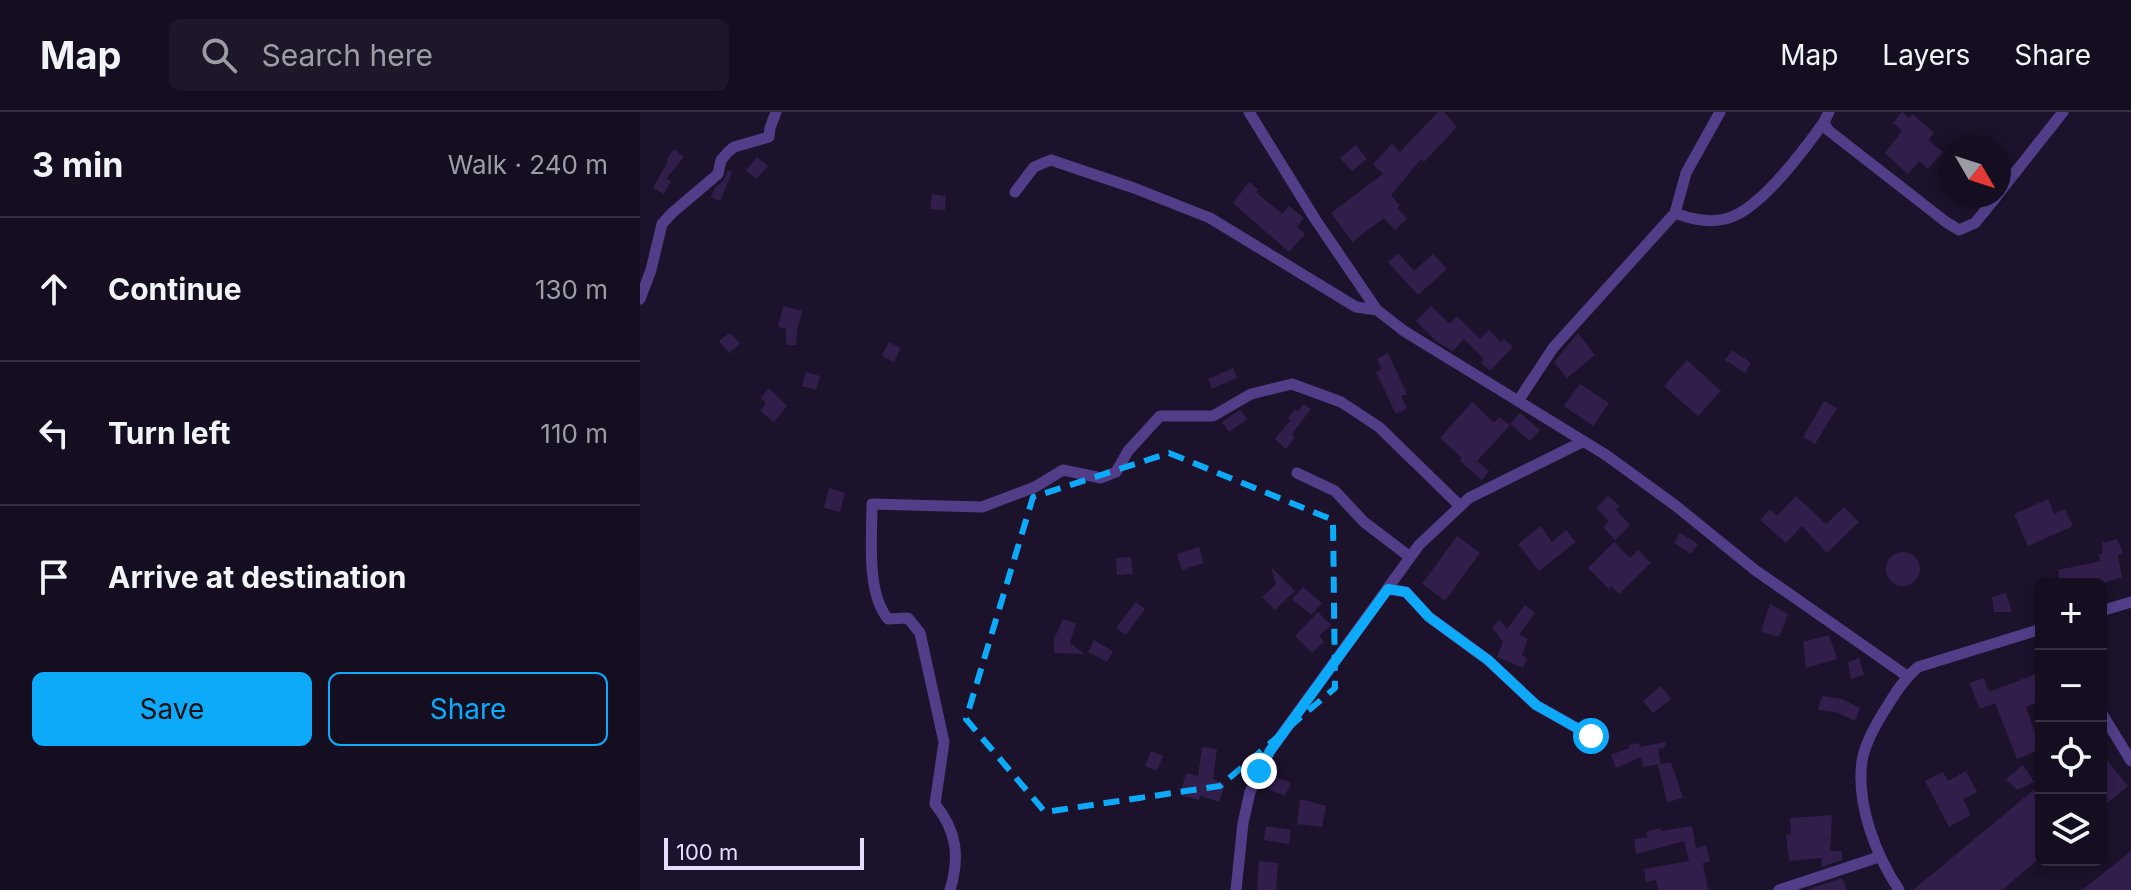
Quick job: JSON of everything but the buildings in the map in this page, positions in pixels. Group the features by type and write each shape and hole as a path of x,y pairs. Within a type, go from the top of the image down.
{"street":[{"path":"640,299 656,253 662,224 718,174 721,160 734,147 769,137 776,112"},
{"path":"1249,112 1315,219 1377,310 1404,331 1606,455 1755,570 1907,676"},
{"path":"1518,401 1553,348 1675,213 1686,173 1720,112"},
{"path":"2011,178 2063,112"},
{"path":"1675,213 1688,219 1726,219 1753,204 1795,162 1827,117"},
{"path":"1827,117 1828,130 1959,230 1975,223 1987,208"},
{"path":"1015,192 1034,167 1051,160 1210,218 1356,307 1377,310"},
{"path":"950,890 957,866 950,822 935,804 944,742 938,707 920,633 908,618 888,619 878,607 872,556 872,504 982,507 1035,487 1063,470 1101,478 1116,472 1128,451 1160,416 1213,416 1251,394 1292,384 1341,402 1379,427 1460,506"},
{"path":"1236,890 1243,823 1250,792 1259,771 1270,751 1419,545 1469,498 1582,442"},
{"path":"1297,473 1335,491 1364,522 1410,557"},
{"path":"1388,589 1406,592 1429,617 1488,660 1536,705 1591,736"},
{"path":"2107,609 2131,602"},
{"path":"1899,890 1879,857 1862,782 1863,760 1877,724 1907,676 1918,667 2035,631"},
{"path":"2107,722 2131,761"},
{"path":"1779,890 1879,857"}],"highlighted area":[{"path":"1169,453 1333,520 1335,688 1220,786 1045,812 966,719 1033,497"}],"route":[{"path":"1259,771 1270,751 1388,589 1406,592 1429,617 1488,660 1536,705 1591,736"}]}
